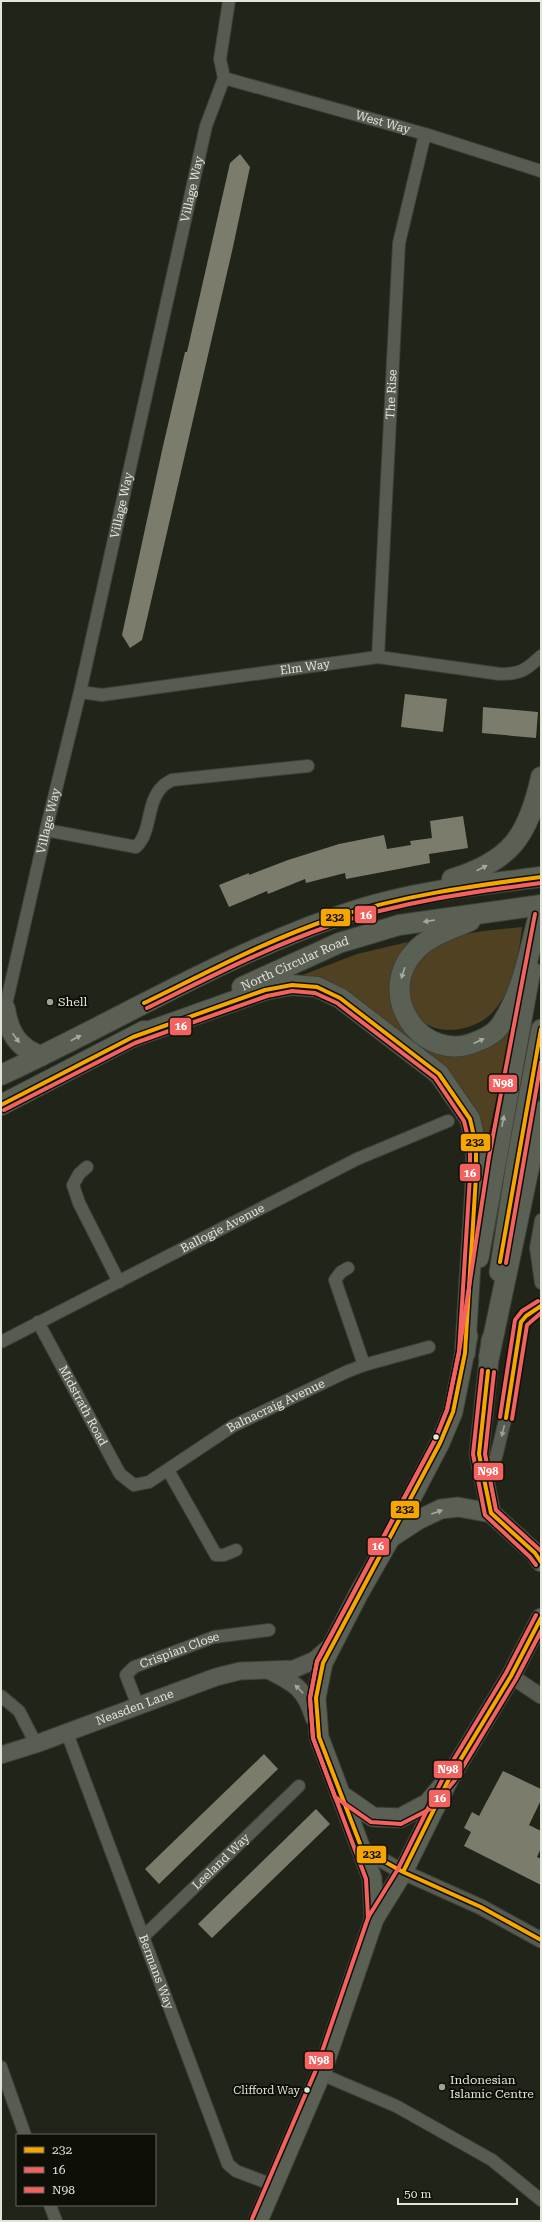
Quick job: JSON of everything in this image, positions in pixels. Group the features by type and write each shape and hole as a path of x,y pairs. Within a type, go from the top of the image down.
{"highway":[{"path":"1,1075 263,945 358,910 469,874 498,859 515,844 526,826 535,804 541,778"},
{"path":"358,910 438,891 532,878"},
{"path":"502,910 465,923 433,938 418,949 408,960 401,975 399,991 401,1006 414,1029 427,1038 441,1044 457,1046 472,1044 486,1037 499,1027 508,1013 518,992 535,906"},
{"name":"North Circular Road","path":"1,1105 133,1036 339,943 399,925 535,906"},
{"path":"133,1036 264,990 292,985 317,987 340,998 439,1074 470,1119 476,1145 476,1176 465,1353"},
{"path":"3,1017 17,1040 27,1051 41,1056"},
{"path":"489,1357 541,1111"}],"main road":[{"path":"319,1737 316,1698 323,1663 440,1444 453,1412 465,1353 495,1158 541,915"},
{"path":"490,1513 479,1454 480,1438 501,1251 541,1029"},
{"path":"391,1537 418,1520 441,1510 458,1507 490,1513 540,1559"},
{"path":"258,2221 320,2074 374,1919 403,1872 450,1777 511,1676 541,1618"},
{"name":"Neasden Lane","path":"1,1755 67,1733 216,1677 240,1671 294,1668 315,1660 333,1644"},
{"path":"270,1670 291,1682 308,1698 319,1737 372,1878 374,1919"},
{"path":"340,1794 373,1816 400,1818 428,1803 450,1777"}],"street":[{"path":"224,78 220,59 229,1"},
{"name":"West Way","path":"224,78 425,134 541,171"},
{"name":"Village Way","path":"3,1017 46,830 80,692 206,126 224,78"},
{"name":"The Rise","path":"378,657 398,242 425,134"},
{"name":"Elm Way","path":"80,692 102,695 378,657 500,674 516,674 528,669 541,656"},
{"path":"46,830 136,847 142,841 161,787 172,780 308,766"},
{"name":"Ballogie Avenue","path":"1,1342 357,1159 448,1121"},
{"path":"87,1167 79,1174 73,1185 79,1203 119,1282"},
{"path":"541,1220 536,1248 541,1283"},
{"path":"348,1268 341,1272 335,1280 364,1365"},
{"path":"485,1483 496,1456 505,1420 521,1322 526,1316 541,1306"},
{"name":"Midstrath Road","path":"38,1322 120,1474 134,1485"},
{"name":"Balnacraig Avenue","path":"134,1485 148,1482 233,1426 364,1365 429,1347"},
{"path":"168,1470 216,1555 224,1555 236,1550"},
{"name":"Crispian Close","path":"138,1706 126,1675 134,1667 214,1637 269,1630"},
{"path":"511,1676 541,1696"},
{"path":"1,1696 19,1711 36,1744"},
{"name":"Bermans Way","path":"67,1733 228,2164 236,2171 273,2185"},
{"name":"Leeland Way","path":"144,1936 298,1786"},
{"path":"362,1849 403,1872 481,1907 541,1940"},
{"path":"1,2067 25,2134"},
{"path":"320,2074 396,2106 492,2160 541,2200"},
{"path":"50,2206 56,2221"}],"shaded area":[{"path":"522,927 514,972 506,993 493,1012 483,1020 471,1026 457,1029 444,1030 432,1027 421,1021 413,1011 407,985 410,976 426,950 446,939 458,936"},
{"path":"408,942 392,969 390,980 390,998 395,1015 403,1029 416,1041 431,1050 447,1055 465,1055 482,1050 508,1029 512,1029 488,1137 485,1135 480,1119 473,1105 454,1079 300,976 357,954"}],"building":[{"path":"240,154 250,167 233,247 142,640 130,648 122,635 163,446 185,352 187,352 230,163"},
{"path":"405,694 447,699 443,732 401,727"},
{"path":"483,707 538,712 536,738 482,733"},
{"path":"463,816 468,848 429,854 430,863 346,879 345,873 306,883 305,879 268,894 267,891 229,907 219,885 249,873 249,875 288,860 339,844 384,835 387,849 411,845 410,841 432,838 430,821"},
{"path":"264,1754 278,1769 159,1884 145,1869"},
{"path":"503,1771 541,1789 541,1800 529,1825 541,1831 541,1848 537,1857 541,1859 541,1885 464,1846 471,1832 464,1828 472,1812 479,1816"},
{"path":"316,1809 330,1824 212,1938 198,1924"}],"transit line":[{"name":"232","path":"144,1003 284,936 358,910 462,888 541,877"},
{"name":"16","path":"147,1008 261,953 332,925 410,904 462,894 541,883"},
{"name":"N98","path":"252,2219 315,2072 368,1918 366,1879 313,1738 310,1698 317,1662 435,1440 447,1410 459,1352 489,1157 535,914"},
{"name":"232","path":"1,1105 133,1037 265,990 292,985 317,987 340,998 439,1074 470,1119 476,1145 476,1176 465,1353 453,1412 440,1443 323,1663 316,1698 319,1737 362,1849 403,1872 481,1907 541,1940"},
{"name":"16","path":"4,1110 135,1043 267,996 292,991 315,993 337,1003 435,1078 464,1121 470,1146 470,1176 459,1352 447,1410 435,1440 317,1661 310,1698 313,1738 335,1797 371,1822 401,1824 432,1808 455,1780 516,1679 541,1631"},
{"name":"232","path":"500,1262 541,1029"},
{"name":"16","path":"506,1263 541,1062"},
{"name":"N98","path":"500,1417 515,1320 522,1311 538,1301"},
{"name":"232","path":"506,1418 521,1322 526,1316 541,1306"},
{"name":"16","path":"512,1419 527,1325 541,1313"},
{"name":"16","path":"482,1370 473,1454 485,1515 530,1557 536,1565"},
{"name":"232","path":"488,1371 479,1454 491,1513 535,1553 541,1562"},
{"name":"N98","path":"494,1372 485,1454 496,1510 541,1551"},
{"name":"N98","path":"365,1926 369,1916 398,1869 445,1774 506,1673 536,1615"},
{"name":"232","path":"403,1872 450,1777 511,1676 541,1618"}],"place":[{"name":"Shell","path":"50,1002"},
{"name":"Indonesian Islamic Centre","path":"442,2087"},
{"name":"Clifford Way","path":"307,2090"}]}
